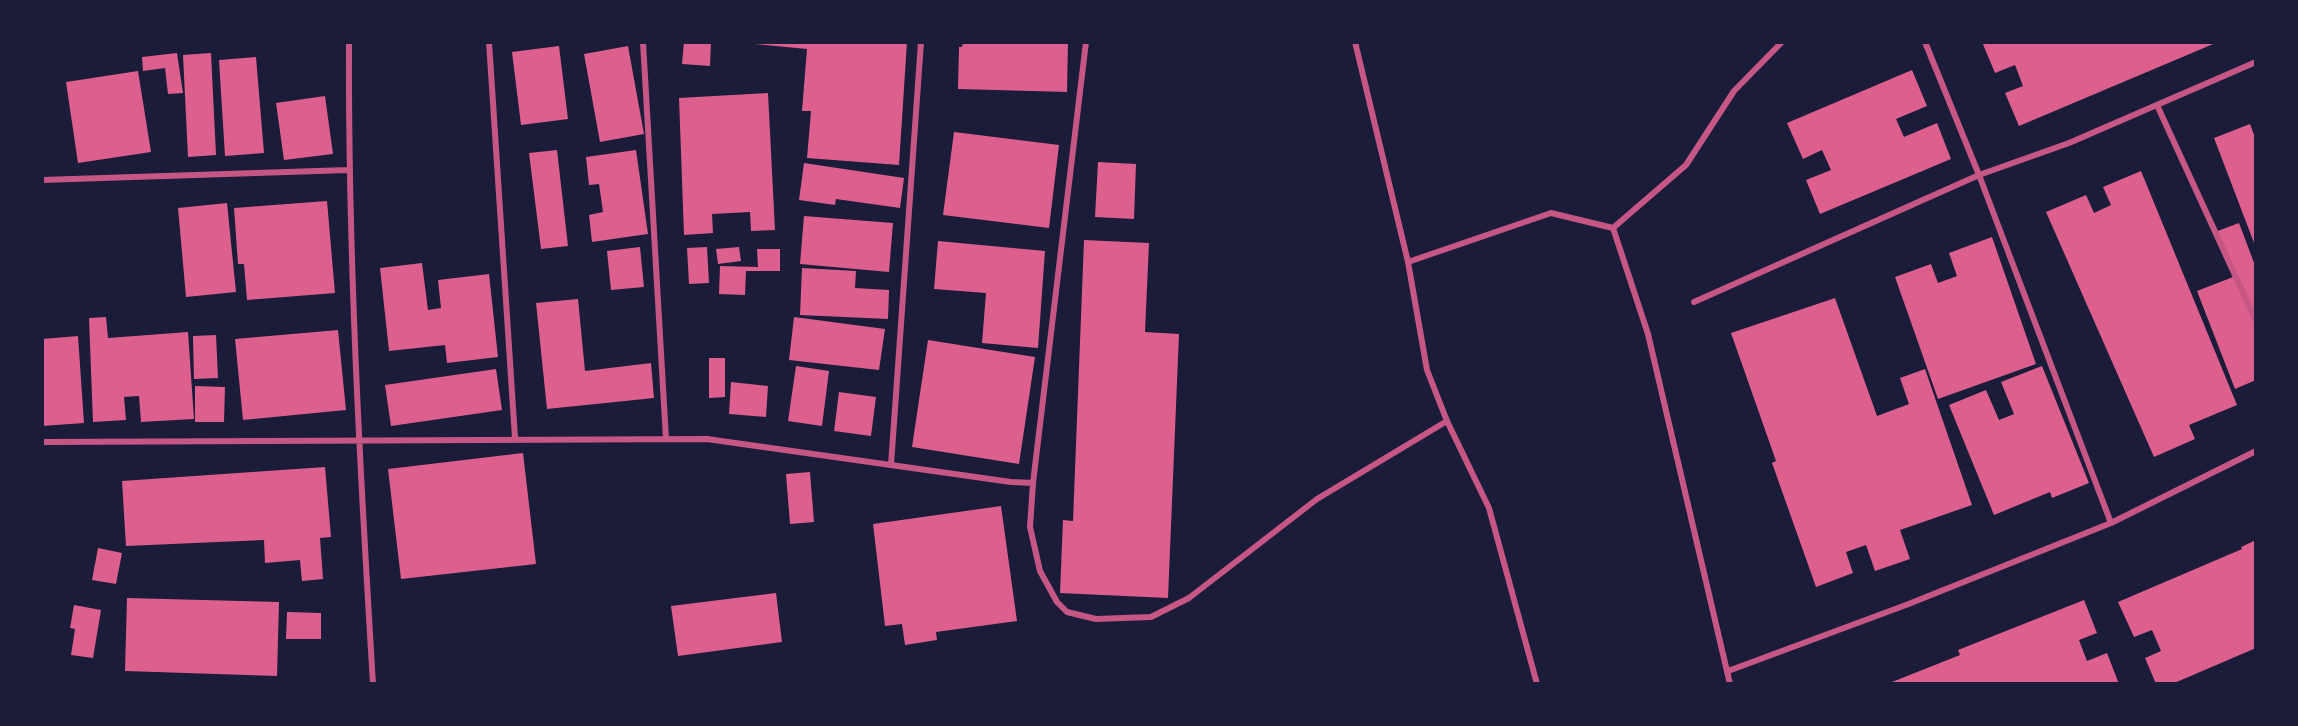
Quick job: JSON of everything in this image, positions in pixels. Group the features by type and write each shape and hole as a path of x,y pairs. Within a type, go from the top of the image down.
{"street":[{"path":"349,42 348,170 358,440 373,684"},
{"path":"489,42 515,438"},
{"path":"643,42 666,439"},
{"path":"891,465 921,42"},
{"path":"1086,42 1033,483 1030,527 1040,571 1057,602 1067,612 1096,619 1151,617 1189,598 1317,499 1447,421"},
{"path":"1355,42 1408,262 1427,370 1447,421 1489,508 1537,684"},
{"path":"1613,228 1686,165 1734,91 1782,42"},
{"path":"1925,42 1979,175 2111,523"},
{"path":"1694,302 1979,175 2069,143 2256,62"},
{"path":"2157,105 2256,321"},
{"path":"42,180 348,170"},
{"path":"1408,262 1551,213 1613,228"},
{"path":"1613,228 1648,334 1691,509 1710,604 1730,684"},
{"path":"42,441 707,439 1011,482 1033,483"},
{"path":"1728,671 1906,605 2111,523 2256,451"}],"building":[{"path":"684,42 711,42 710,66 682,64"},
{"path":"734,42 907,42 899,165 807,158 811,111 802,111 807,49"},
{"path":"963,42 1068,42 1067,92 958,89 959,47 962,47"},
{"path":"1982,42 2218,42 2019,126 2005,93 2023,86 2015,65 1995,73"},
{"path":"559,46 568,119 521,125 512,52"},
{"path":"628,46 644,134 600,142 584,54"},
{"path":"177,53 183,93 168,94 165,68 143,71 142,57"},
{"path":"211,53 216,155 188,157 183,55"},
{"path":"256,57 264,153 225,156 219,60"},
{"path":"1912,70 1927,106 1896,119 1904,137 1937,123 1951,159 1820,214 1806,180 1831,170 1822,150 1803,159 1787,123"},
{"path":"138,71 151,152 78,163 66,82"},
{"path":"768,93 775,230 751,231 750,212 712,214 713,233 684,235 679,98"},
{"path":"325,96 333,154 284,160 276,103"},
{"path":"2250,124 2256,140 2256,248 2214,138"},
{"path":"954,132 1059,145 1049,228 943,215"},
{"path":"557,150 568,246 541,249 529,153"},
{"path":"636,150 648,234 592,242 589,215 603,212 599,184 589,185 586,157"},
{"path":"1098,162 1136,164 1134,219 1095,217"},
{"path":"804,163 904,178 900,208 836,199 835,205 799,200"},
{"path":"2141,171 2237,405 2189,425 2195,439 2154,457 2046,212 2086,195 2094,213 2111,205 2103,187"},
{"path":"327,201 335,293 247,300 244,264 238,264 234,208"},
{"path":"227,203 236,292 186,297 178,208"},
{"path":"804,216 893,223 889,272 800,264"},
{"path":"2239,223 2256,268 2256,380 2235,389 2197,291 2233,277 2215,232"},
{"path":"1992,237 2036,364 1938,399 1895,277 1931,264 1938,283 1957,276 1949,253"},
{"path":"1084,240 1149,243 1145,332 1179,334 1168,598 1060,593 1063,520 1073,521"},
{"path":"938,241 1045,251 1038,348 982,343 986,293 934,289"},
{"path":"640,247 644,287 611,290 607,251"},
{"path":"707,247 709,283 689,284 687,248"},
{"path":"739,247 741,261 718,264 716,249"},
{"path":"757,249 780,249 780,271 746,271 745,295 719,294 720,266 758,267"},
{"path":"422,263 428,310 441,308 438,280 489,274 498,357 447,363 445,345 389,351 380,268"},
{"path":"802,268 856,271 855,288 889,290 888,319 800,315"},
{"path":"1835,298 1877,416 1909,404 1900,378 1925,369 1972,505 1900,530 1910,559 1875,571 1866,545 1846,552 1853,573 1816,587 1772,463 1776,461 1731,333"},
{"path":"578,299 585,371 651,363 654,398 547,409 536,303"},
{"path":"106,317 108,338 188,332 194,419 141,422 139,396 124,397 126,420 93,422 89,318"},
{"path":"794,317 885,329 879,370 789,360"},
{"path":"338,330 346,410 243,420 235,339"},
{"path":"216,335 218,378 194,379 193,336"},
{"path":"78,336 84,423 42,426 42,339"},
{"path":"928,340 1035,357 1019,464 912,447"},
{"path":"709,358 725,358 725,397 709,398"},
{"path":"796,366 829,371 822,426 788,421"},
{"path":"2042,366 2089,483 2052,498 2050,492 1994,515 1949,405 1986,390 1999,420 2014,414 2001,382"},
{"path":"496,369 502,410 391,426 385,385"},
{"path":"731,382 768,386 766,417 729,414"},
{"path":"195,386 225,387 224,422 195,422"},
{"path":"839,392 876,397 871,436 834,431"},
{"path":"523,453 536,564 401,579 388,469"},
{"path":"325,467 331,537 320,538 323,579 302,581 300,560 265,563 264,540 126,546 122,481"},
{"path":"810,472 814,522 790,524 786,474"},
{"path":"1001,506 1017,621 936,632 937,640 905,645 902,624 885,626 873,524"},
{"path":"2256,540 2256,648 2172,684 2156,684 2145,658 2161,651 2152,630 2134,637 2118,602 2242,549 2241,547"},
{"path":"98,548 122,553 116,584 92,580"},
{"path":"776,593 782,642 678,656 671,606"},
{"path":"127,598 279,602 277,676 125,671"},
{"path":"2084,600 2097,633 2079,640 2087,661 2107,653 2119,684 1887,684 1960,655 1958,650"},
{"path":"74,605 101,610 93,658 71,655 75,629 70,628"},
{"path":"287,612 321,613 321,639 286,639"}]}
